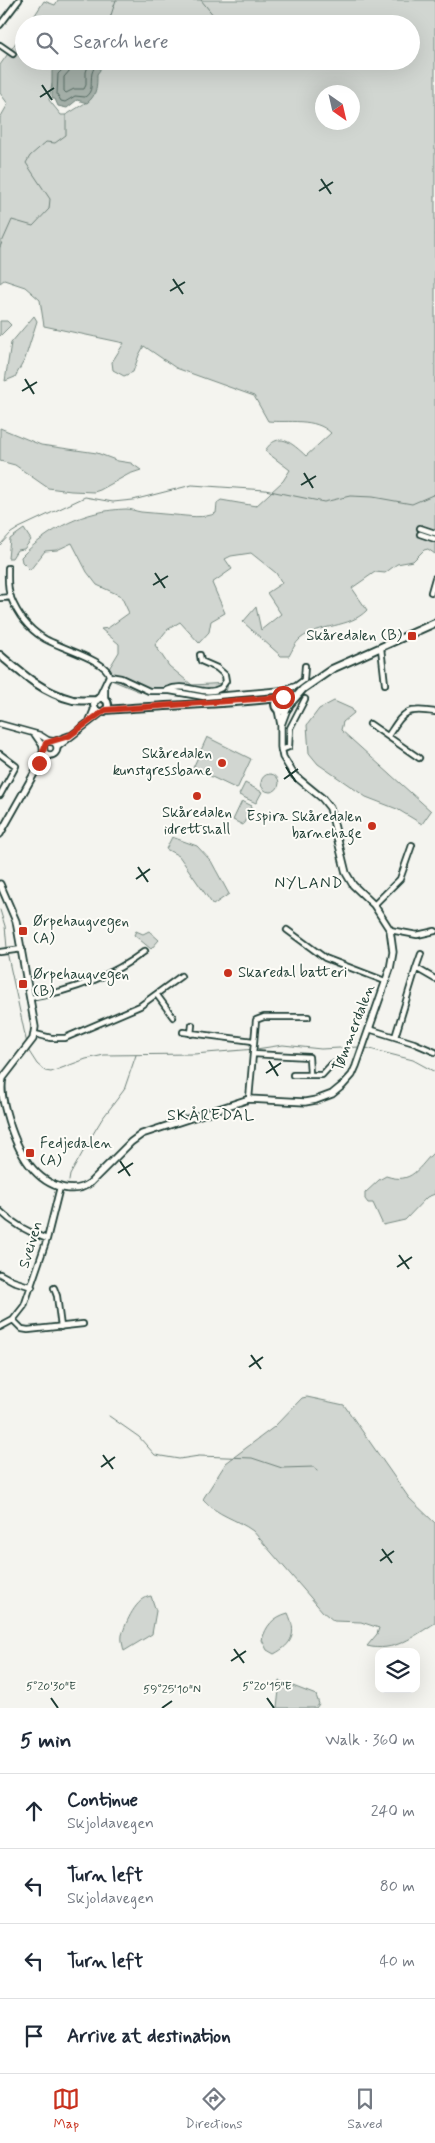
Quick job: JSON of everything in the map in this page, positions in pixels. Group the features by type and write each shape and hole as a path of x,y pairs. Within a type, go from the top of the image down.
{"main road":[{"path":"258,700 282,711 303,690 332,669 435,623"},
{"path":"0,655 37,685 54,693 96,704 106,701 122,708"},
{"path":"276,708 275,702 281,698 303,690"},
{"path":"104,711 122,708 281,698 287,700 288,707"},
{"path":"104,711 108,706 106,701"},
{"path":"96,704 104,711"}],"street":[{"path":"0,25 19,0"},
{"path":"0,44 13,54"},
{"path":"420,528 435,533"},
{"path":"420,534 435,539"},
{"path":"8,568 11,597 25,622 38,634 58,646 98,663 108,670 109,676 90,720"},
{"path":"431,592 435,578"},
{"path":"0,598 11,597"},
{"path":"380,648 385,684"},
{"path":"163,691 176,686 207,691 221,688 226,681 225,675 217,668 201,661 200,655"},
{"path":"109,676 122,678 149,691 210,697 284,690 296,686 304,680 305,666"},
{"path":"105,687 106,701"},
{"path":"282,750 290,747 290,728 305,699"},
{"name":"Tømmerdalen","path":"60,1187 77,1189 86,1186 131,1142 142,1134 249,1099 305,1102 332,1094 352,1075 385,981 393,952 390,930 374,905 353,885 346,873 330,808 322,798 294,775 286,763 282,750 282,725 288,707"},
{"name":"Tømmerdalen","path":"276,708 282,725"},
{"path":"388,736 402,717 411,710 435,712"},
{"path":"0,834 35,772 46,743 54,744 69,736 104,711"},
{"path":"0,724 40,735 54,744"},
{"path":"370,724 419,758"},
{"path":"35,735 49,755"},
{"path":"35,772 49,755 55,753 54,744"},
{"path":"0,754 16,766 0,795"},
{"path":"374,905 400,879 412,846"},
{"path":"0,884 12,908 22,949 34,1034 0,1084 1,1095 16,1141 41,1178 60,1187"},
{"path":"287,930 325,958 385,981"},
{"path":"390,930 416,935 435,931"},
{"path":"0,952 22,949"},
{"path":"30,998 51,994 107,975 145,951"},
{"path":"395,1037 421,954"},
{"path":"416,968 435,979"},
{"path":"34,1034 51,1038 65,1038 140,1006 181,976"},
{"path":"157,995 173,1017"},
{"path":"249,1099 255,1022 259,1018 308,1017"},
{"path":"191,1034 192,1025"},
{"path":"369,1029 435,1052"},
{"path":"183,1032 254,1041"},
{"path":"253,1054 310,1057 310,1074"},
{"path":"293,1075 322,1075 332,1064"},
{"name":"Sveiven","path":"0,1328 13,1320 24,1306 47,1239 60,1187"},
{"path":"0,1211 7,1218 33,1234 47,1239"},
{"path":"0,1274 13,1281 32,1287"},
{"path":"54,1288 58,1296 61,1327"},
{"path":"13,1320 22,1329 28,1330 83,1324"}],"shaded area":[{"path":"58,0 435,0 435,554 428,549 424,550 413,561 397,564 385,573 375,572 352,588 367,610 352,620 308,634 298,641 289,656 281,656 243,622 256,607 261,630 281,614 267,593 282,583 276,573 251,553 231,556 225,559 232,569 212,583 225,613 211,621 209,632 199,643 180,622 167,630 155,645 169,666 192,685 228,683 226,693 220,699 138,691 104,677 119,652 119,644 101,629 108,628 129,613 121,596 97,585 87,572 72,543 57,550 45,551 30,570 22,562 21,557 55,530 82,517 96,513 130,509 141,512 201,517 216,513 217,503 221,500 256,506 283,481 290,470 265,451 270,445 275,441 285,441 296,447 306,456 331,433 325,428 309,423 268,421 254,396 176,368 144,346 133,372 124,376 113,370 112,362 124,343 44,326 40,300 25,287 4,280 0,283 0,118 8,104 0,93 0,65 15,44 15,70 62,70 52,84 49,100 61,115 66,115 90,100 95,70 420,70 420,15 35,15 44,1 55,5"},
{"path":"34,316 37,321 25,359 15,377 5,381 11,343"},
{"path":"0,321 7,321 11,325 0,336"},
{"path":"0,428 41,445 97,453 118,461 131,463 141,470 94,492 48,488 15,465 0,461"},
{"path":"24,529 31,540 24,549 17,550 12,558 8,558 10,539"},
{"path":"334,701 352,709 354,713 343,722 341,730 431,811 422,824 397,809 366,797 318,764 309,753 307,725 319,709"},
{"name":"Skåredalen kunstgressbane","path":"207,737 251,759 237,789 193,768"},
{"path":"270,774 276,777 279,783 276,789 270,792 264,789 261,783 264,777"},
{"path":"245,783 262,792 256,803 239,795"},
{"path":"242,801 252,806 243,825 233,820"},
{"path":"172,837 197,846 211,861 229,894 213,905 179,856 166,849"},
{"path":"136,931 143,934 149,931 159,940 151,949 134,935"},
{"path":"435,1151 435,1194 427,1197 405,1220 383,1225 373,1203 368,1203 365,1199 365,1193 386,1176 403,1178 414,1173"},
{"path":"307,1397 344,1405 409,1498 435,1523 435,1623 403,1642 377,1648 367,1646 377,1634 379,1628 361,1622 334,1621 323,1612 253,1531 214,1509 203,1499 226,1463 274,1427 302,1398"},
{"path":"151,1596 156,1611 152,1634 124,1651 122,1635 129,1617 141,1601"},
{"path":"288,1613 293,1632 292,1637 285,1646 274,1654 267,1650 262,1640 268,1626 274,1620"},
{"path":"280,1681 316,1695 319,1704 316,1708 277,1708"}],"water":[{"path":"100,70 97,74 96,90 93,97 87,103 77,100 67,108 58,106 55,99 52,99 52,71"}],"waterway":[{"path":"111,15 116,0"},
{"path":"201,0 213,15"},
{"path":"0,247 12,220 33,226 49,209 50,199 26,163 30,156 46,142 55,143 66,135 66,115"},
{"path":"0,545 11,533 19,528 85,497 113,502 133,500 192,485 265,490 324,502 350,496 373,497 412,504 435,494"},
{"path":"0,910 5,926 7,948"},
{"path":"7,952 27,1044"},
{"path":"28,1050 37,1064 45,1071 51,1072 86,1059 104,1055 194,1054 283,1045 321,1049 359,1047"},
{"path":"366,1048 413,1060 435,1072"},
{"path":"90,1139 102,1119 124,1090 136,1055"},
{"path":"69,1181 70,1175 88,1143"},
{"path":"109,1416 139,1437 155,1455 179,1459 199,1456 252,1458 282,1468 314,1467 317,1471"}],"place":[{"name":"Skåredalen (B)","path":"412,636"},
{"name":"Skåredalen kunstgressbane","path":"222,763"},
{"name":"Skåredalen idrettshall","path":"197,796"},
{"name":"Espira Skåredalen barnehage","path":"372,826"},
{"name":"Ørpehaugvegen (A)","path":"23,931"},
{"name":"Skaredal batteri","path":"228,973"},
{"name":"Ørpehaugvegen (B)","path":"23,984"},
{"name":"Fedjedalen (A)","path":"30,1153"}],"district":[{"name":"NYLAND","path":"309,883"},
{"name":"SKÅREDAL","path":"211,1115"}],"route":[{"path":"39,763 46,743 69,736 105,710 283,697"}]}
